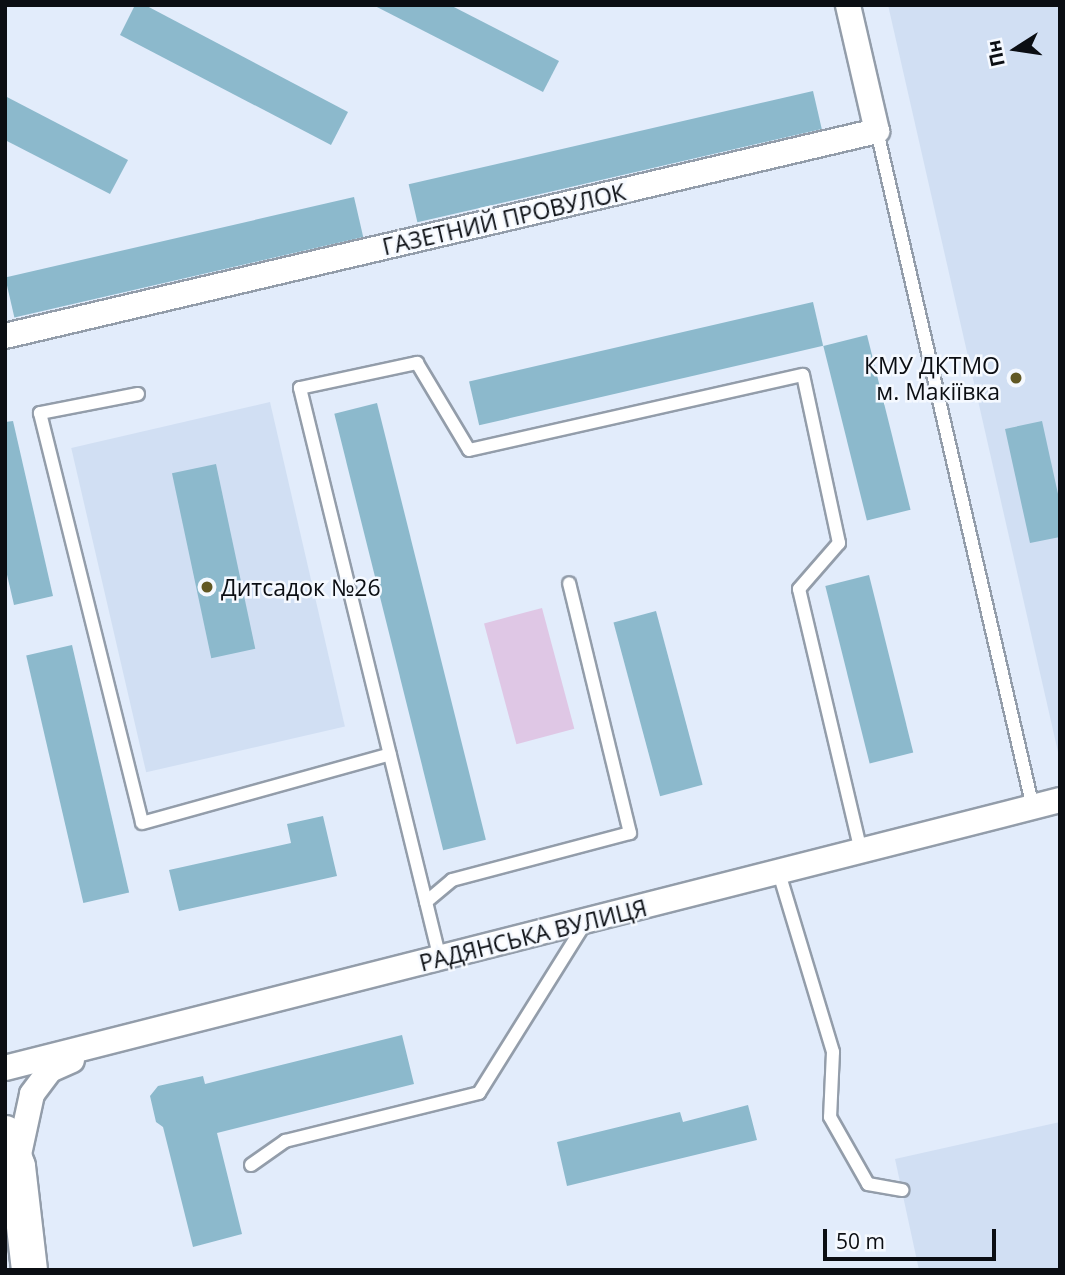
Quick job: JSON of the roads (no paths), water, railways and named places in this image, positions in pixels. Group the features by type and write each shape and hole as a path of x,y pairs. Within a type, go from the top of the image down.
{"main road":[{"path":"5,1133 17,1166 29,1270"}],"street":[{"path":"848,5 877,131"},
{"name":"ГАЗЕТНИЙ ПРОВУЛОК","path":"5,336 877,131"},
{"name":"РАДЯНСЬКА ВУЛИЦЯ","path":"5,1068 101,1046 1060,800"},
{"path":"17,1166 32,1094 50,1070 101,1046"}],"lane":[{"path":"877,131 1033,808"},
{"path":"440,959 300,387 417,363 469,450 803,375 839,543 799,589 861,852"},
{"path":"138,394 40,413 142,823 390,754"},
{"path":"426,902 452,880 630,833 569,583"},
{"path":"779,873 833,1052 830,1117 868,1184 902,1190"},
{"path":"251,1166 285,1140 479,1093 586,922"}],"place":[{"name":"КМУ ДКТМО м. Макіївка","path":"1016,378"},
{"name":"Дитсадок №26","path":"207,587"}]}
